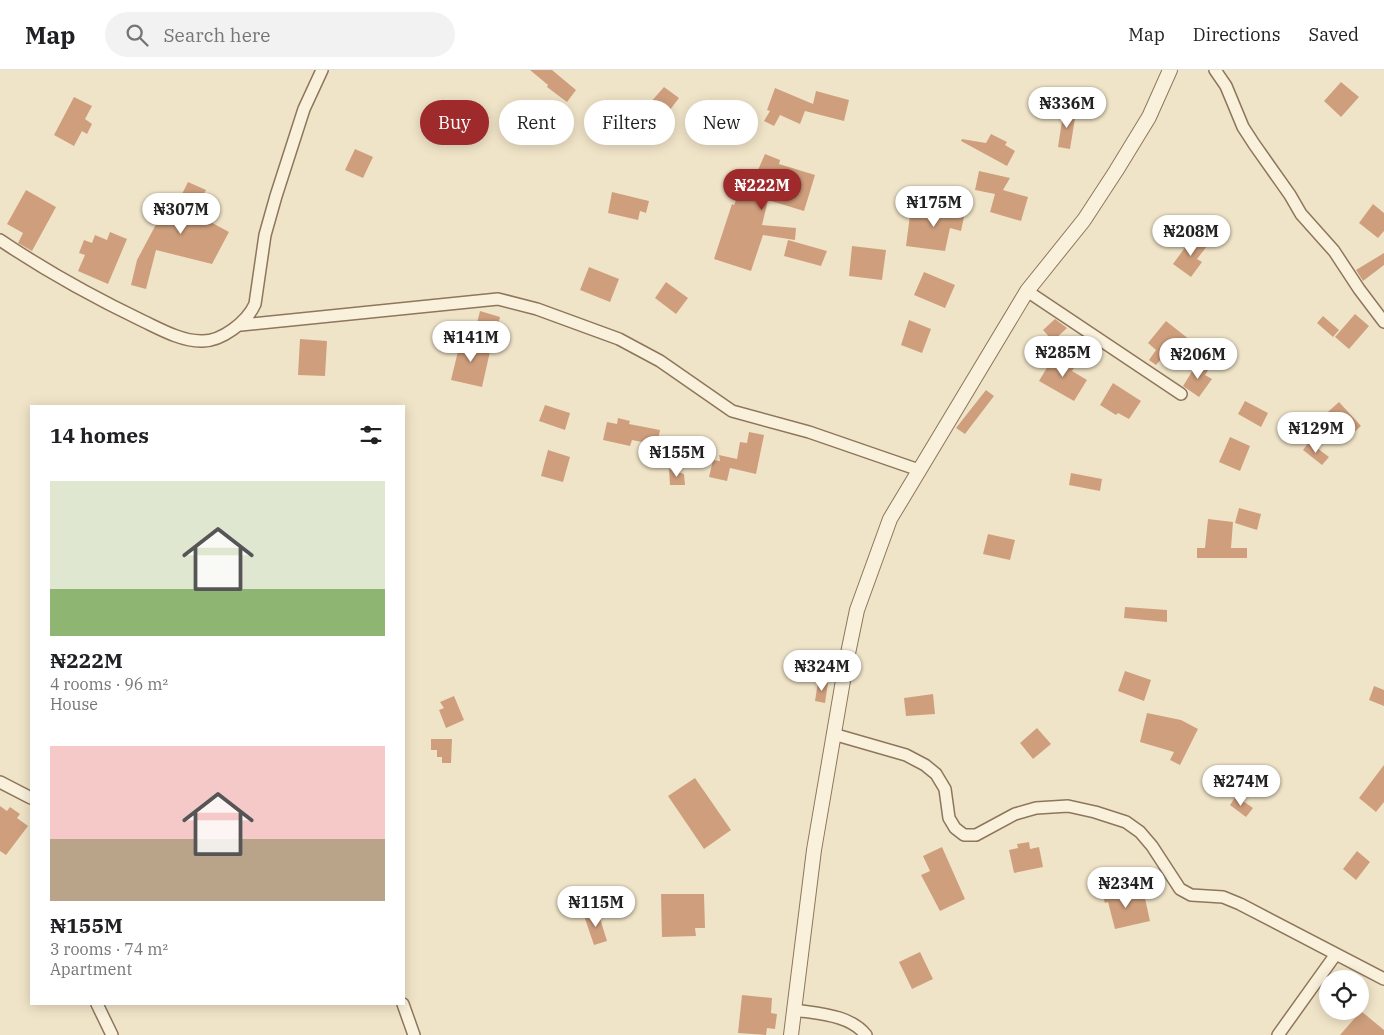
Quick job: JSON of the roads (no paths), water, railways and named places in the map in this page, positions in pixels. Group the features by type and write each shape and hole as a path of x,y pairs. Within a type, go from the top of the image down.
{"street":[{"path":"241,325 250,315 255,304 265,235 276,196 304,109 322,70"},
{"path":"791,1035 814,850 833,734 857,610 890,519 1027,291 1079,227 1116,171 1149,117 1170,70"},
{"path":"1215,70 1226,86 1244,127 1254,144 1301,214 1334,251 1384,322"},
{"path":"0,240 91,296 182,337 202,342 241,325 498,299 537,309 619,339 660,362 732,411 809,432 919,470"},
{"path":"1027,291 1181,394"},
{"path":"833,734 899,753 925,764 936,774 945,789 950,818 955,828 964,835 976,835 1015,814 1036,808 1068,806 1126,822 1140,832 1152,846 1180,889 1190,895 1223,898 1240,904 1384,978"},
{"path":"0,782 30,797"},
{"path":"1278,1035 1336,954"},
{"path":"97,1005 112,1035"},
{"path":"402,1005 414,1035"},
{"path":"795,1010 847,1020 860,1027 866,1035"}]}
